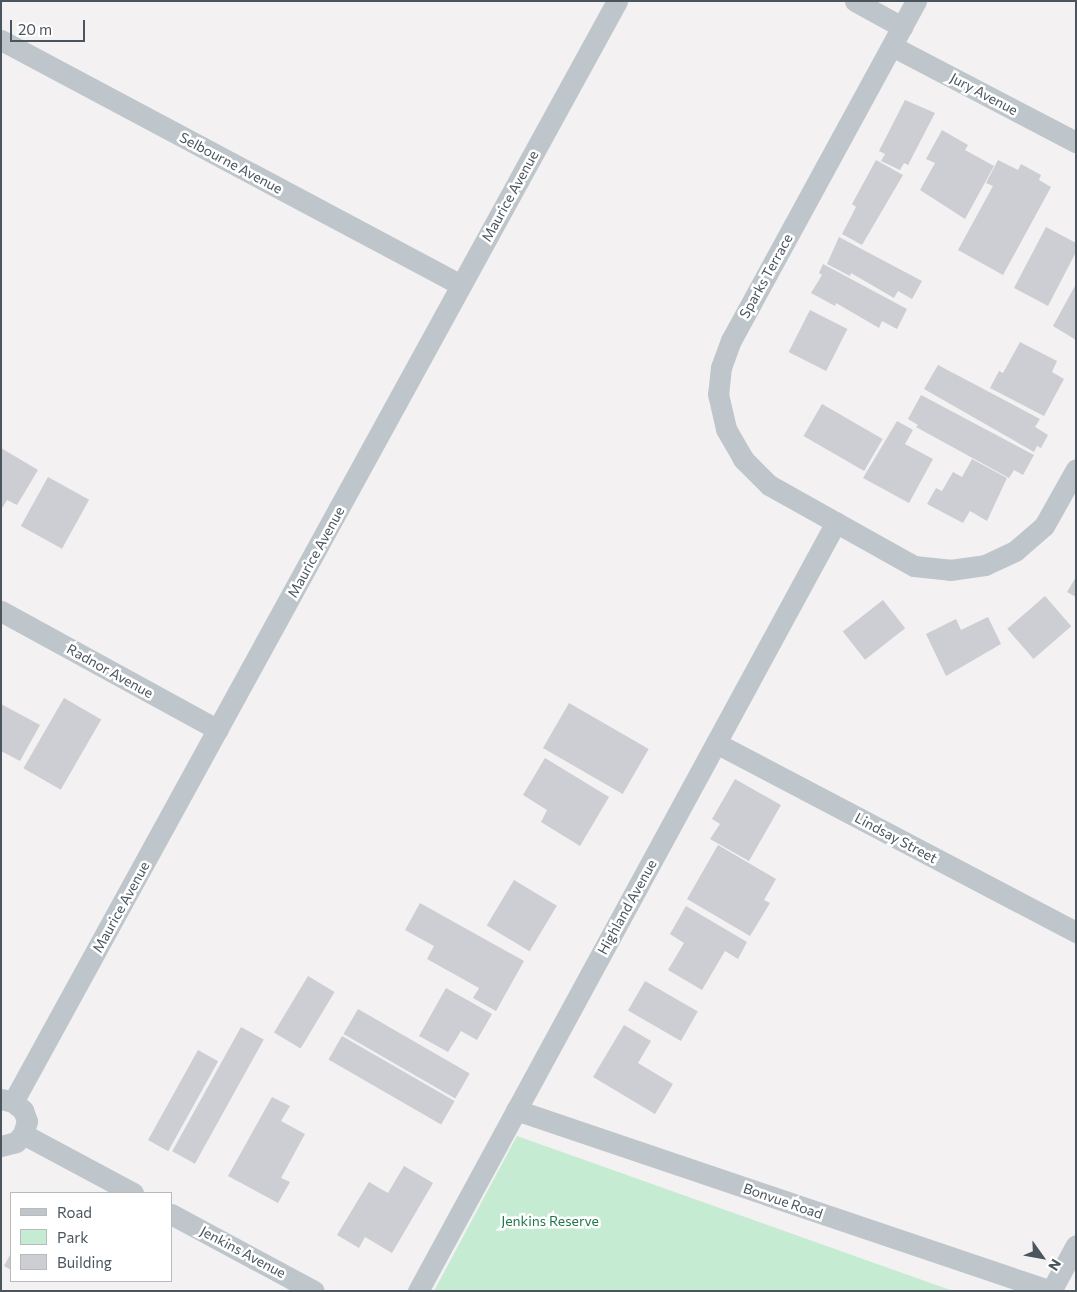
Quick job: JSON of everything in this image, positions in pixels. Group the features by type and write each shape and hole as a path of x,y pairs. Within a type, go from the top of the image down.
{"street":[{"name":"Maurice Avenue","path":"7,1100 218,730 617,1"},
{"path":"855,1 902,27"},
{"name":"Sparks Terrace","path":"916,1 731,340 721,367 718,394 724,420 743,459 769,485 914,566 950,570 985,564 1015,551 1044,526 1076,468"},
{"name":"Selbourne Avenue","path":"1,40 461,285"},
{"name":"Jury Avenue","path":"892,46 1076,142"},
{"name":"Highland Avenue","path":"418,1291 836,522"},
{"name":"Radnor Avenue","path":"1,611 218,730"},
{"name":"Lindsay Street","path":"716,743 1076,932"},
{"path":"1,1146 16,1142 23,1134 27,1121 23,1110 7,1100"},
{"name":"Bonvue Road","path":"516,1110 1051,1291"},
{"path":"23,1134 131,1192"},
{"name":"Jenkins Avenue","path":"172,1215 314,1291"},
{"path":"1051,1291 1076,1246"}],"green space":[{"name":"Jenkins Reserve","path":"517,1136 953,1291 434,1291"}],"building":[{"path":"905,100 935,113 908,165 904,163 900,170 881,161 885,154 879,151"},
{"path":"942,130 968,145 965,150 994,166 965,219 920,190 935,163 926,159"},
{"path":"876,160 903,175 862,245 842,234 856,207 852,204"},
{"path":"998,160 1018,170 1021,164 1041,175 1039,180 1051,187 1003,275 958,250 993,186 986,183"},
{"path":"1046,227 1076,243 1076,252 1048,306 1014,288"},
{"path":"839,237 922,281 912,299 898,291 894,298 851,273 850,276 827,264"},
{"path":"823,264 907,309 897,329 882,321 879,328 836,303 835,306 811,293 822,275 819,273"},
{"path":"1076,284 1076,340 1053,326"},
{"path":"810,310 847,329 826,371 789,352"},
{"path":"1020,342 1057,361 1052,372 1064,379 1044,416 990,388 999,371 1003,373"},
{"path":"938,365 1040,419 1035,427 1048,435 1041,448 1037,446 1034,452 924,389"},
{"path":"921,395 1034,455 1023,475 1014,470 1009,478 916,427 918,425 908,419"},
{"path":"822,404 883,439 864,471 804,436"},
{"path":"897,421 913,430 905,444 933,459 909,503 863,478"},
{"path":"1,448 38,470 17,505 7,500 1,510"},
{"path":"972,459 1007,478 987,521 970,511 963,523 927,504 936,488 942,491 953,472 962,477"},
{"path":"48,477 89,500 62,549 21,526"},
{"path":"1076,577 1076,597 1067,592"},
{"path":"1045,596 1071,626 1034,659 1007,629"},
{"path":"883,600 905,628 865,660 843,631"},
{"path":"988,617 1001,644 946,676 926,634 956,619 961,630"},
{"path":"64,698 101,720 61,790 24,768"},
{"path":"569,703 649,749 623,794 543,748"},
{"path":"1,704 40,725 20,761 1,751"},
{"path":"545,758 609,797 580,846 541,822 547,810 523,795"},
{"path":"735,779 781,805 749,861 710,839 720,824 712,819"},
{"path":"718,845 776,879 764,900 770,903 750,936 687,899"},
{"path":"514,880 557,906 530,951 487,925"},
{"path":"420,903 524,961 496,1011 473,998 479,988 427,959 434,946 405,930"},
{"path":"686,906 747,942 738,959 725,951 702,990 668,970 684,943 670,934"},
{"path":"308,976 335,992 301,1049 274,1033"},
{"path":"645,981 698,1011 681,1041 628,1010"},
{"path":"446,988 492,1014 477,1040 461,1031 448,1052 419,1036"},
{"path":"358,1009 470,1074 455,1099 344,1034"},
{"path":"624,1025 651,1041 638,1063 673,1084 655,1114 593,1077"},
{"path":"241,1027 264,1040 195,1164 172,1151"},
{"path":"342,1036 455,1101 441,1124 328,1059"},
{"path":"198,1050 218,1061 168,1151 148,1140"},
{"path":"272,1097 290,1106 281,1121 305,1134 281,1178 290,1182 278,1203 228,1176"},
{"path":"404,1166 433,1183 392,1253 365,1237 359,1248 337,1235 369,1182 388,1193"},
{"path":"10,1255 10,1269 4,1266"}]}
